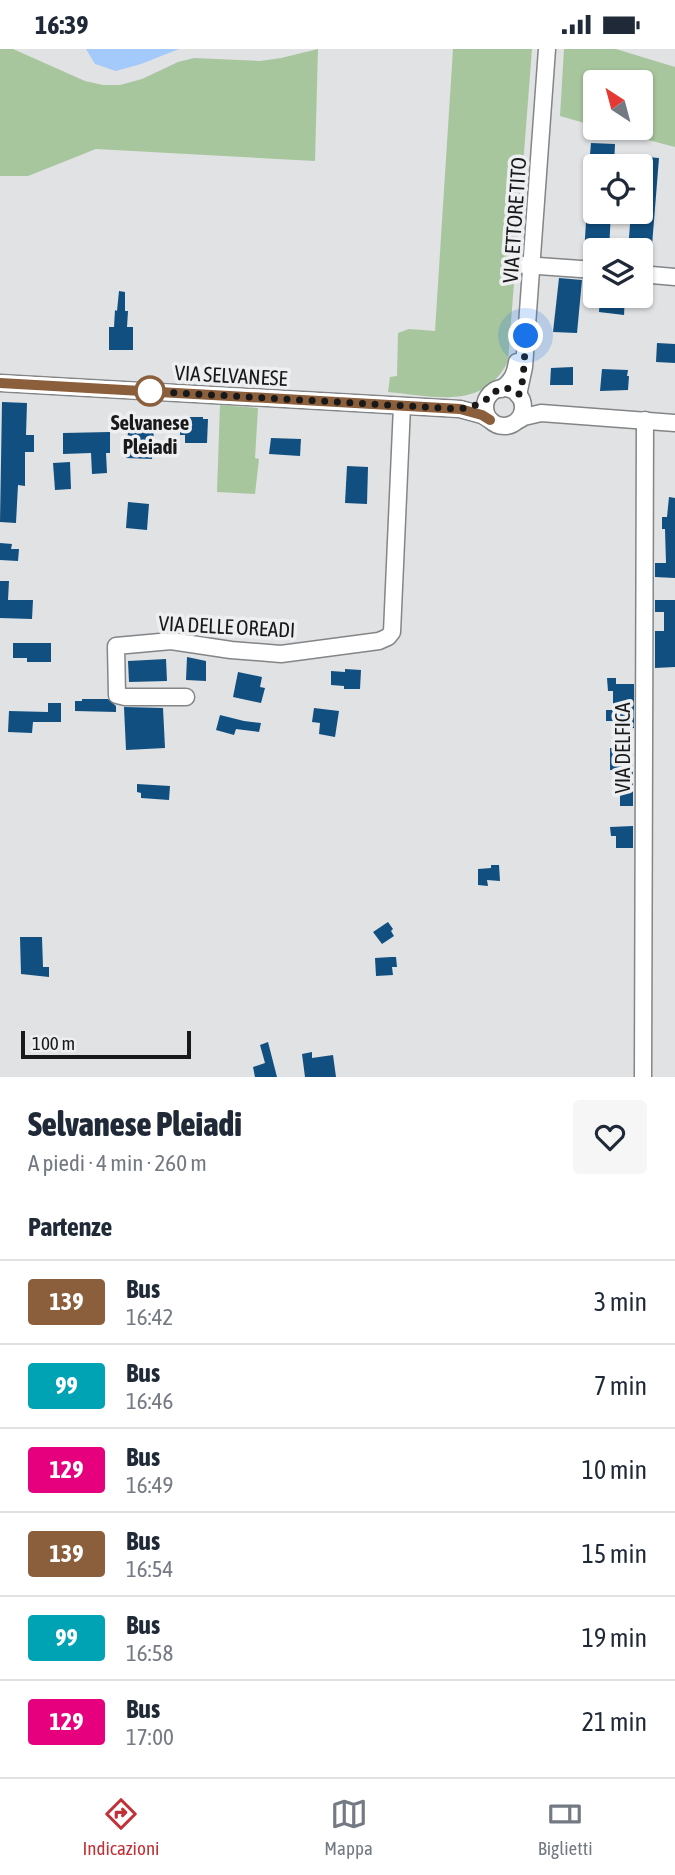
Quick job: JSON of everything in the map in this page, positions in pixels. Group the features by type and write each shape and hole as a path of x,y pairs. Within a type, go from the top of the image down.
{"street":[{"name":"VIA ETTORE TITO","path":"520,406 539,49"},
{"name":"VIA ETTORE TITO","path":"495,393 511,381 517,364 547,49"},
{"path":"528,265 583,269"},
{"path":"653,275 675,277"},
{"name":"VIA SELVANESE","path":"0,383 460,409 490,420"},
{"path":"520,406 514,424 504,426 490,420 486,411 495,393 513,391 520,406 524,417 541,413 675,423"},
{"name":"VIA SELVANESE","path":"460,409 480,403 495,393"},
{"name":"VIA DELLE OREADI","path":"186,697 117,695 116,646 171,642 281,654 379,641 392,632 402,406"},
{"name":"VIA DELFICA","path":"643,1077 645,420"}],"green space":[{"path":"0,49 13,49 85,81 120,85 194,58 260,61 318,49 315,161 96,149 28,176 0,176"},
{"path":"453,49 532,49 508,361 498,377 471,394 439,397 388,392 390,377 397,376 398,333 409,329 435,331"},
{"path":"564,49 616,49 675,67 675,147 648,140 653,140 653,70 583,70 583,123 560,116"},
{"path":"220,405 258,408 255,458 259,459 255,494 217,492"}],"water":[{"path":"86,49 179,49 116,71 95,64"}],"building":[{"path":"591,143 615,144 615,154 590,154"},
{"path":"653,158 659,158 653,238 629,238 630,224 653,224"},
{"path":"586,224 610,224 610,238 585,238"},
{"path":"559,278 582,280 577,333 553,332"},
{"path":"119,291 125,292 127,327 133,327 133,350 109,350 109,327 114,327"},
{"path":"599,308 624,308 624,315 599,312"},
{"path":"657,343 675,344 675,363 656,362"},
{"path":"573,367 573,385 550,385 551,368"},
{"path":"602,369 628,370 628,390 600,391"},
{"path":"2,402 27,403 26,435 34,435 34,452 25,452 25,486 18,485 16,523 0,522"},
{"path":"187,417 208,419 207,443 185,443 185,435 180,435 181,420 187,420"},
{"path":"137,428 154,429 152,459 126,458 128,431 137,432"},
{"path":"110,432 110,453 106,453 107,473 92,474 91,453 63,454 63,433"},
{"path":"271,438 301,439 300,456 269,454"},
{"path":"70,462 71,489 55,490 53,463"},
{"path":"347,466 368,467 367,504 345,503"},
{"path":"669,497 675,498 675,578 655,577 655,563 666,563 662,517 667,517"},
{"path":"128,502 149,504 147,530 126,528"},
{"path":"0,543 12,544 11,549 19,549 18,561 0,560"},
{"path":"0,581 9,581 8,600 33,600 32,619 0,618"},
{"path":"655,600 675,600 675,667 655,668 655,631 664,631 664,612 655,612"},
{"path":"13,643 51,643 51,662 27,662 27,658 13,658"},
{"path":"187,657 206,661 206,681 186,680"},
{"path":"166,659 167,681 129,682 128,661"},
{"path":"345,669 361,670 360,689 344,689 344,686 331,685 331,671 345,672"},
{"path":"238,672 262,677 260,687 265,688 261,703 233,697"},
{"path":"607,678 616,678 616,684 634,684 634,728 618,728 618,721 606,721 606,710 613,710 613,691 608,691"},
{"path":"108,699 116,706 116,712 75,711 75,701"},
{"path":"48,703 61,703 61,722 33,722 32,733 8,732 9,711 48,712"},
{"path":"124,707 163,708 165,748 126,750"},
{"path":"314,708 339,711 335,737 319,734 320,723 312,722"},
{"path":"220,715 261,723 259,732 236,729 234,735 216,730"},
{"path":"610,748 624,748 623,761 633,761 633,806 620,806 620,786 616,785 616,770 610,770"},
{"path":"137,784 170,786 169,800 141,798 141,793 137,792"},
{"path":"633,826 633,848 616,848 616,836 611,836 610,827"},
{"path":"491,865 499,865 500,881 487,880 488,886 478,885 478,869 491,868"},
{"path":"388,922 394,936 382,944 373,932"},
{"path":"20,937 42,937 43,967 49,967 49,977 21,974"},
{"path":"396,957 397,967 392,967 393,975 376,976 375,958"},
{"path":"268,1042 277,1077 255,1077 253,1067 265,1063 260,1045"},
{"path":"312,1052 312,1058 333,1055 336,1077 305,1077 302,1054"}],"bus line":[{"name":"139","path":"0,383 460,409 490,420"}],"place":[{"name":"Selvanese Pleiadi","path":"150,391"}],"route":[{"path":"150,391 143,391 460,409 480,403 496,390 508,389 519,394 523,379 526,336"}]}
